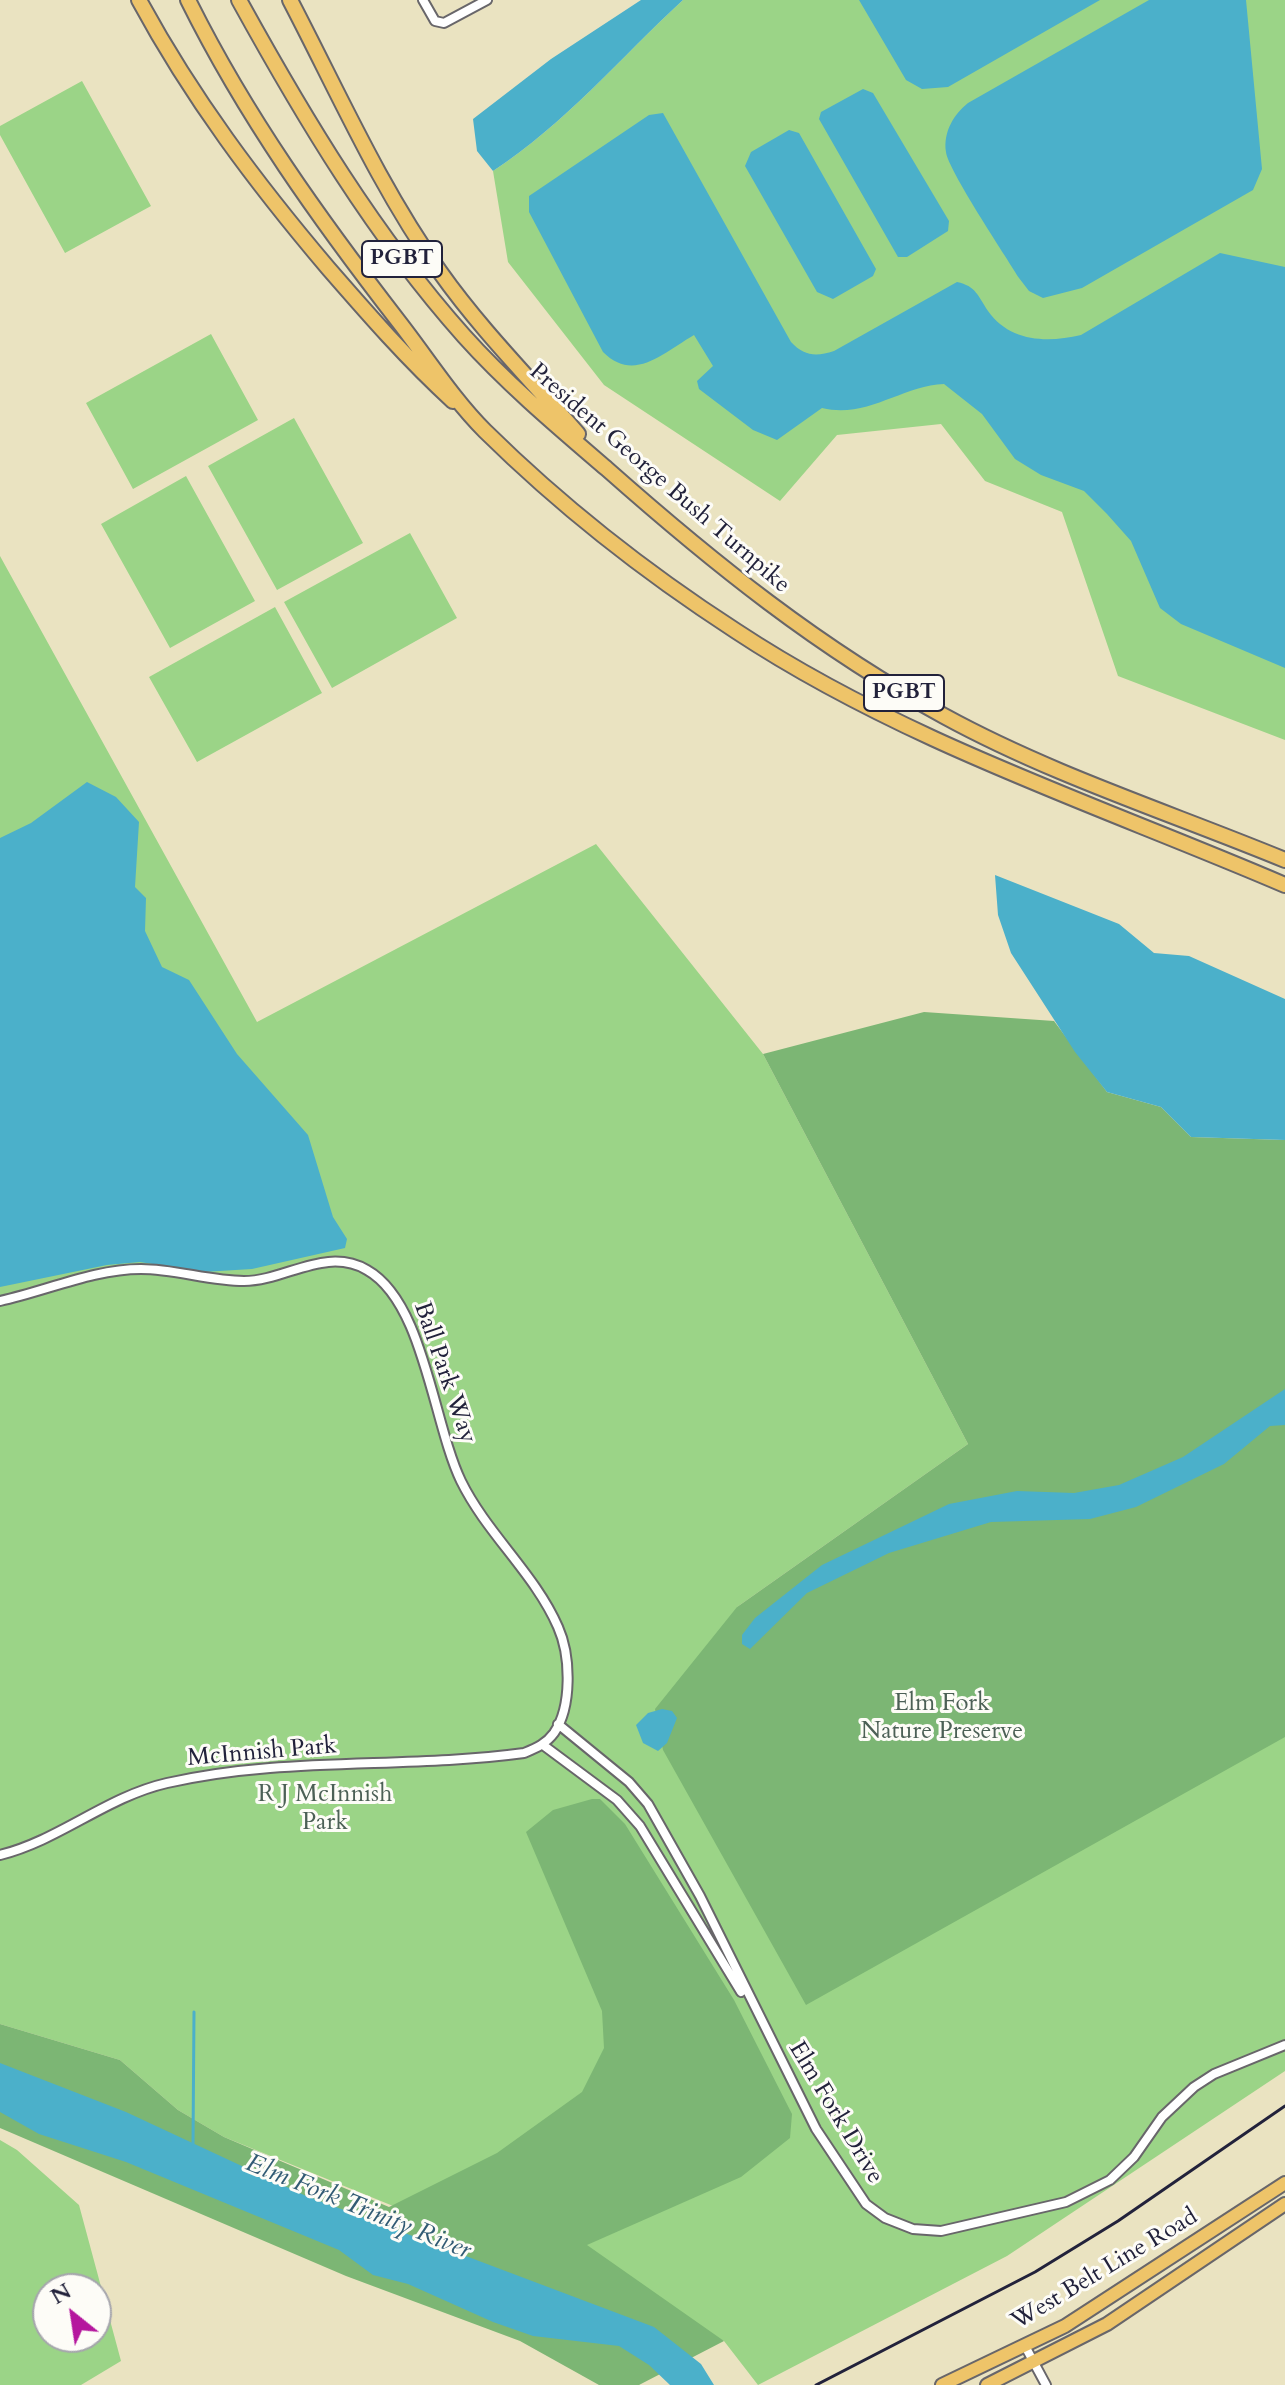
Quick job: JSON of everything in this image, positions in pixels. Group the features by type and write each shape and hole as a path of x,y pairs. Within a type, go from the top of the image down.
{"highway":[{"path":"139,0 188,86 279,212 421,372 483,429"},
{"name":"PGBT","path":"188,0 270,147 309,206 483,429 580,516 737,632 942,742 1285,885"},
{"name":"President George Bush Turnpike","path":"239,0 332,159 381,233 464,337 540,411 731,576 888,684 1021,753 1285,860"},
{"path":"290,0 375,165 428,255 480,322 615,477"},
{"path":"1235,839 1285,851"},
{"path":"1221,858 1285,896"}],"main road":[{"name":"West Belt Line Road","path":"942,2385 1065,2326 1285,2183"},
{"name":"West Belt Line Road","path":"987,2385 1107,2324 1285,2204"}],"street":[{"path":"423,0 435,21 444,23 487,0"},
{"name":"Ball Park Way","path":"0,1301 105,1274 142,1269 245,1281 321,1262 340,1262 364,1268 385,1282 410,1323 461,1480 484,1521 558,1627 567,1681 558,1724 543,1745"},
{"name":"Elm Fork Drive","path":"558,1724 629,1782 648,1804 700,1896 767,2037 816,2129 866,2204 885,2218 913,2229 941,2231 1043,2209 1090,2192 1110,2180 1134,2157 1162,2117 1194,2087 1214,2074 1285,2045"},
{"name":"Elm Fork Drive","path":"543,1745 617,1800 640,1826 767,2037"},
{"name":"McInnish Park","path":"0,1855 25,1848 100,1807 164,1783 226,1772 504,1756 524,1753 543,1745"},
{"path":"1025,2346 1046,2385"}],"green space":[{"path":"683,0 1285,0 1285,740 1118,676 1062,512 985,481 941,424 837,435 780,501 604,385 508,262 493,171 568,112"},
{"path":"82,81 151,206 65,253 0,135 0,126"},
{"path":"211,334 258,420 133,489 86,403"},
{"path":"294,418 363,543 277,590 208,466"},
{"path":"186,476 255,601 170,648 101,524"},
{"path":"410,533 457,618 332,688 284,602"},
{"name":"R J McInnish Park","path":"0,556 257,1022 596,844 763,1054 968,1444 737,1607 1285,1419 1285,2071 1007,2256 758,2385 724,2341 224,2137 178,2110 120,2060 0,2024"},
{"path":"275,607 322,693 197,762 149,677"},
{"name":"Elm Fork Nature Preserve","path":"924,1012 1054,1021 1107,1092 1161,1107 1191,1137 1285,1140 1285,1737 806,2005 663,1750 655,1709 737,1607 968,1444 763,1054"},
{"path":"600,1799 625,1824 734,2000 792,2114 790,2138 741,2177 587,2245 724,2341 639,2385 599,2385 520,2341 346,2276 0,2128 0,2024 120,2060 178,2110 224,2137 389,2207 497,2153 582,2092 604,2048 602,2011 526,1832 553,1810"},
{"path":"0,2140 17,2150 79,2205 97,2273 32,2273 32,2353 112,2353 112,2328 121,2361 81,2385 0,2385"}],"water":[{"path":"641,0 683,0 568,112 493,171 477,151 473,119 551,59"},
{"path":"859,0 1100,0 948,87 922,89 906,80"},
{"path":"1149,0 1246,0 1262,169 1253,190 1082,288 1043,298 1029,291 1019,278 966,194 946,152 948,131 958,112 968,103"},
{"path":"863,89 873,93 949,221 948,231 907,257 898,257 819,119 821,112"},
{"path":"663,113 791,342 811,354 834,351 957,282 973,289 988,311 1007,329 1030,338 1055,339 1081,335 1220,253 1285,267 1285,668 1181,624 1160,608 1131,541 1107,514 1084,491 1041,475 1015,459 982,414 944,384 913,390 854,409 822,408 777,440 753,430 699,389 697,381 713,366 694,335 660,356 637,365 615,361 603,352 529,212 529,196 649,115"},
{"path":"789,130 799,133 876,269 873,276 833,299 817,292 745,166 751,152"},
{"path":"87,782 116,797 139,822 135,887 146,898 145,931 162,967 189,980 237,1054 308,1135 333,1217 347,1239 345,1248 252,1269 203,1272 140,1262 107,1265 0,1287 0,838 31,823"},
{"path":"995,875 1119,924 1154,953 1189,956 1285,999 1285,1140 1191,1137 1161,1107 1107,1092 1075,1052 1011,953 998,915"},
{"path":"1285,1389 1285,1425 1270,1426 1224,1464 1136,1507 1090,1519 991,1522 889,1553 807,1593 750,1649 742,1644 742,1635 755,1618 822,1565 949,1504 1017,1491 1074,1493 1119,1485 1183,1457"},
{"path":"662,1709 672,1711 677,1718 667,1743 658,1751 643,1743 636,1725 648,1713"},
{"path":"0,2063 126,2112 304,2195 654,2327 701,2364 714,2385 670,2385 649,2365 619,2346 533,2336 493,2322 408,2284 373,2275 339,2250 126,2162 39,2134 0,2112"}],"waterway":[{"path":"193,2144 194,2012"}],"railway":[{"path":"816,2385 1035,2272 1118,2221 1285,2106"}],"water label":[{"name":"Elm Fork Trinity River","path":"358,2208"}]}
